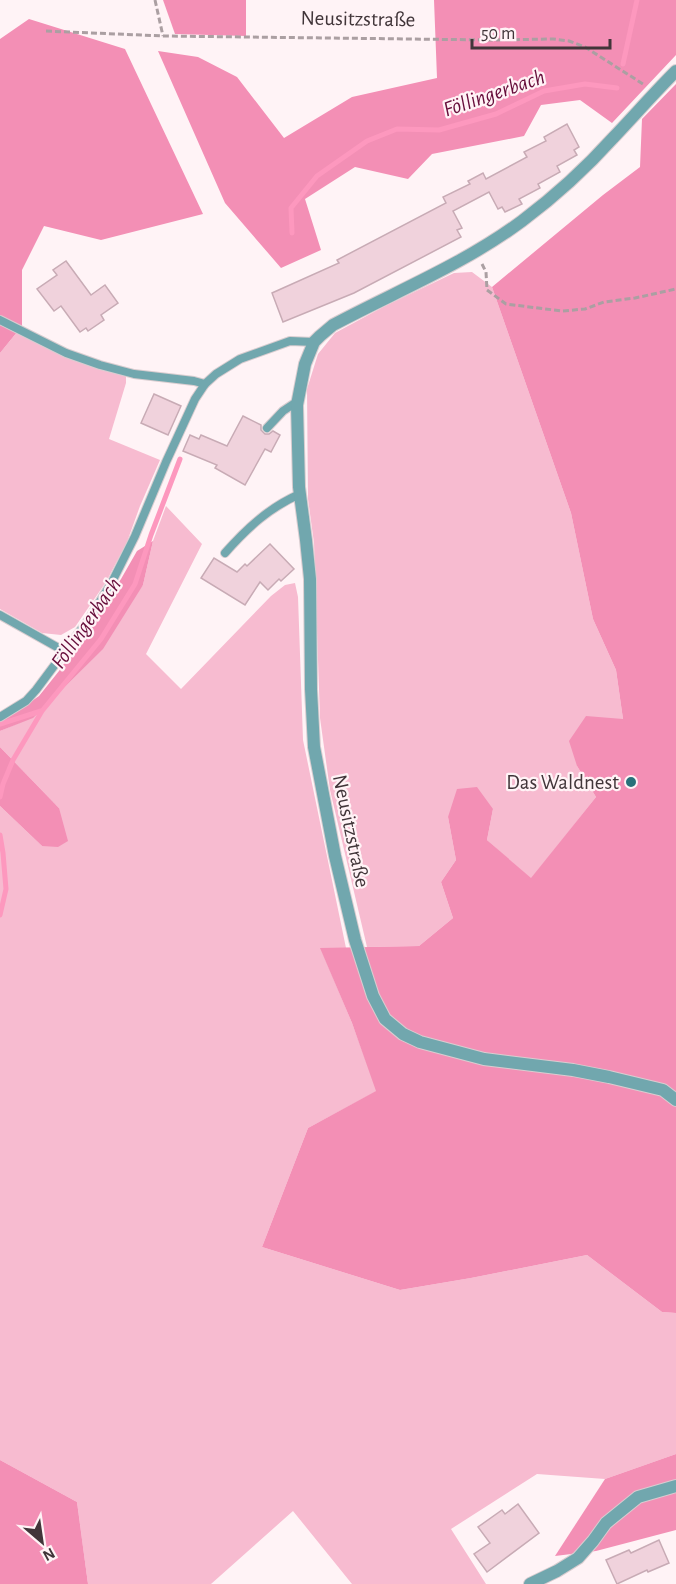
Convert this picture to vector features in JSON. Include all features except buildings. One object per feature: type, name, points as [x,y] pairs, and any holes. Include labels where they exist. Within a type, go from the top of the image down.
[{"type":"street","points":[[314,342],[333,325],[447,268],[504,234],[546,201],[612,140],[676,71]]},
{"type":"street","name":"Neusitzstraße","points":[[314,342],[305,364],[298,400],[300,494],[310,579],[314,747],[335,856],[355,940],[373,996],[385,1019],[403,1034],[420,1042],[484,1059],[609,1077],[663,1090],[676,1100]]},
{"type":"street","points":[[530,1584],[578,1558],[606,1523],[638,1497],[676,1486]]},
{"type":"lane","points":[[0,320],[66,353],[100,365],[134,374],[205,384]]},
{"type":"lane","points":[[0,717],[26,701],[36,690],[89,619],[112,582],[135,537],[195,399],[205,384],[240,359],[290,341],[314,342]]},
{"type":"lane","points":[[267,428],[283,411],[298,400]]},
{"type":"lane","points":[[225,553],[258,520],[276,506],[300,494]]},
{"type":"lane","points":[[0,615],[64,651]]},
{"type":"path","points":[[155,0],[164,36]]},
{"type":"path","name":"Neusitzstraße","points":[[46,31],[164,36],[553,39],[569,41],[585,47],[655,92]]},
{"type":"path","points":[[476,252],[486,272],[487,290],[506,304],[562,311],[585,309],[604,302],[676,289]]},
{"type":"shaded area","points":[[163,0],[246,0],[246,36],[175,34]]},
{"type":"shaded area","points":[[434,0],[676,0],[676,55],[612,123],[580,100],[541,105],[524,136],[432,154],[408,179],[355,167],[305,199],[321,250],[281,268],[225,203],[158,51],[198,57],[237,77],[284,138],[352,97],[437,78]]},
{"type":"shaded area","points":[[29,19],[125,49],[203,214],[101,240],[44,226],[22,270],[22,326],[0,353],[0,39]]},
{"type":"shaded area","points":[[676,84],[676,1313],[662,1312],[587,1255],[400,1290],[262,1247],[308,1128],[376,1091],[352,1023],[320,948],[419,946],[453,918],[441,882],[456,860],[448,817],[457,789],[477,787],[493,809],[487,840],[531,878],[596,797],[577,766],[569,741],[586,716],[623,719],[616,670],[593,619],[571,513],[492,287],[640,167],[642,119]]},
{"type":"shaded area","points":[[472,272],[492,287],[571,513],[593,619],[616,670],[623,719],[577,766],[596,797],[531,879],[487,840],[493,809],[448,817],[456,860],[441,882],[453,918],[419,946],[367,947],[330,790],[320,718],[314,543],[308,499],[307,389],[318,354],[335,333],[454,273]]},
{"type":"shaded area","points":[[18,331],[103,370],[126,376],[126,383],[109,439],[160,460],[127,542],[106,582],[75,627],[61,635],[42,633],[0,609],[0,353]]},
{"type":"shaded area","points":[[166,506],[202,544],[146,654],[181,689],[271,596],[285,585],[295,583],[298,597],[303,740],[346,948],[321,949],[377,1091],[308,1128],[262,1247],[400,1290],[587,1255],[662,1312],[676,1313],[676,1454],[605,1479],[537,1474],[451,1529],[486,1584],[352,1584],[293,1511],[211,1584],[88,1584],[77,1502],[0,1460],[0,806],[42,846],[59,808],[0,747],[0,731],[33,717],[143,585],[153,541]]},
{"type":"shaded area","points":[[153,541],[143,585],[103,649],[33,718],[0,731],[0,719],[19,710],[39,696],[59,671],[121,579],[137,551]]},
{"type":"shaded area","points":[[0,747],[59,808],[68,841],[58,847],[42,846],[0,806]]},
{"type":"shaded area","points":[[676,1454],[676,1530],[596,1551],[555,1556],[605,1479]]},
{"type":"shaded area","points":[[0,1460],[77,1502],[88,1584],[0,1584]]},
{"type":"waterway","name":"Föllingerbach","points":[[623,64],[637,0]]},
{"type":"waterway","name":"Föllingerbach","points":[[292,233],[291,208],[317,176],[367,141],[397,129],[439,130],[496,114],[544,91],[585,84],[617,88]]},
{"type":"waterway","name":"Föllingerbach","points":[[0,797],[13,760],[42,711],[101,639],[135,584],[180,459]]},
{"type":"waterway","points":[[0,724],[41,711]]},
{"type":"waterway","name":"Föllingerbach","points":[[0,835],[6,889],[0,915]]},
{"type":"place","name":"Das Waldnest","points":[[631,782]]}]
